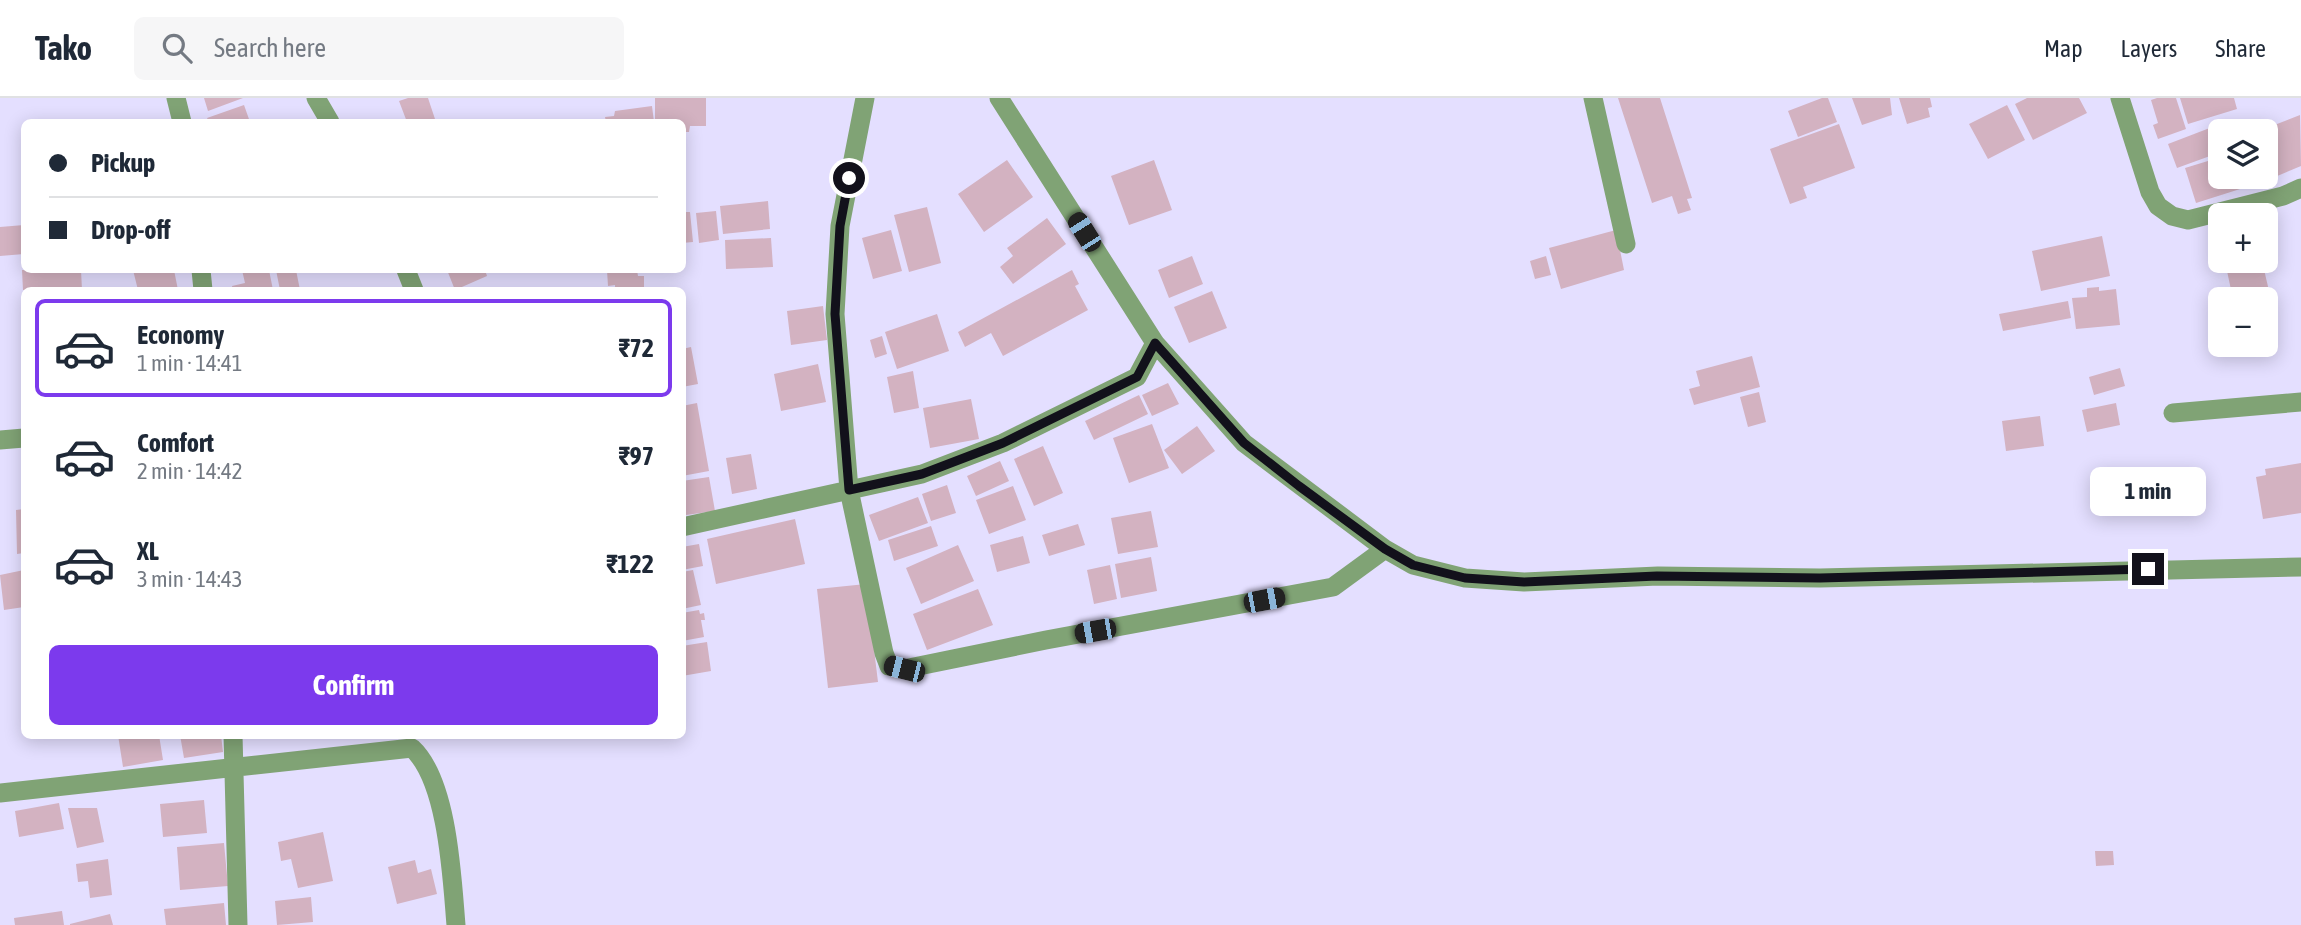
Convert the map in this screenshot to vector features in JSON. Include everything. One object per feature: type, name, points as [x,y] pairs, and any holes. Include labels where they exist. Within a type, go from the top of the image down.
[{"type":"street","points":[[176,98],[181,119]]},
{"type":"street","points":[[316,98],[328,119]]},
{"type":"street","points":[[865,98],[840,226],[835,314],[849,490],[889,666],[904,669],[1046,639],[1333,587],[1385,549]]},
{"type":"street","points":[[999,98],[1155,343],[1244,443],[1385,549],[1413,565],[1465,578],[1524,582],[1657,576],[1820,578],[2301,567]]},
{"type":"street","points":[[1593,98],[1626,244]]},
{"type":"street","points":[[2120,98],[2150,192],[2158,206],[2172,216],[2188,220],[2283,196],[2301,188]]},
{"type":"street","points":[[686,526],[922,474],[1003,443],[1137,377],[1155,343]]},
{"type":"street","points":[[2173,413],[2301,402]]},
{"type":"street","points":[[0,440],[21,438]]},
{"type":"street","points":[[233,739],[238,925]]},
{"type":"street","points":[[0,793],[412,748],[427,766],[436,794],[448,846],[456,925]]},
{"type":"building","points":[[204,98],[243,98],[208,111]]},
{"type":"building","points":[[428,98],[435,119],[406,119],[399,101]]},
{"type":"building","points":[[655,98],[706,98],[706,126],[690,126],[689,132],[686,132],[686,119],[655,119]]},
{"type":"building","points":[[1618,98],[1660,98],[1692,198],[1687,199],[1691,210],[1678,214],[1672,196],[1652,203]]},
{"type":"building","points":[[1828,98],[1837,122],[1798,137],[1788,111]]},
{"type":"building","points":[[1852,98],[1890,98],[1892,115],[1862,125]]},
{"type":"building","points":[[1899,98],[1930,98],[1930,117],[1907,124]]},
{"type":"building","points":[[2027,98],[2079,98],[2087,113],[2033,140],[2015,104]]},
{"type":"building","points":[[2176,98],[2186,129],[2158,139],[2153,125],[2158,123],[2151,100]]},
{"type":"building","points":[[2180,98],[2234,98],[2237,109],[2188,124]]},
{"type":"building","points":[[244,105],[249,119],[208,119]]},
{"type":"building","points":[[2007,105],[2025,140],[1988,159],[1969,124]]},
{"type":"building","points":[[652,106],[654,119],[605,119],[614,116],[615,111]]},
{"type":"building","points":[[2300,115],[2301,166],[2278,176],[2278,124]]},
{"type":"building","points":[[1839,124],[1855,168],[1803,187],[1807,198],[1790,204],[1770,149]]},
{"type":"building","points":[[2208,129],[2208,157],[2177,168],[2168,144]]},
{"type":"building","points":[[1007,160],[1033,197],[984,232],[958,194]]},
{"type":"building","points":[[1154,160],[1172,210],[1129,225],[1111,176]]},
{"type":"building","points":[[2208,161],[2208,189],[2240,189],[2196,203],[2185,168]]},
{"type":"building","points":[[768,201],[770,229],[723,234],[720,206]]},
{"type":"building","points":[[927,207],[941,263],[909,272],[894,215]]},
{"type":"building","points":[[716,211],[719,240],[699,243],[696,213]]},
{"type":"building","points":[[686,212],[690,212],[693,242],[686,243]]},
{"type":"building","points":[[1047,218],[1066,244],[1013,284],[1000,267],[1013,256],[1007,248]]},
{"type":"building","points":[[21,225],[21,254],[0,256],[0,227]]},
{"type":"building","points":[[891,230],[902,271],[873,279],[862,238]]},
{"type":"building","points":[[1616,230],[1624,270],[1561,289],[1549,248]]},
{"type":"building","points":[[2102,236],[2110,276],[2041,291],[2032,251]]},
{"type":"building","points":[[771,238],[773,267],[726,269],[725,240]]},
{"type":"building","points":[[1192,256],[1203,284],[1169,298],[1158,270]]},
{"type":"building","points":[[1546,256],[1551,275],[1535,279],[1530,261]]},
{"type":"building","points":[[1072,270],[1079,284],[1075,286],[1088,310],[1003,356],[991,333],[965,347],[958,332]]},
{"type":"building","points":[[22,273],[81,273],[82,287],[23,287]]},
{"type":"building","points":[[134,273],[175,273],[177,287],[137,287]]},
{"type":"building","points":[[243,273],[270,273],[272,287],[232,287],[245,283]]},
{"type":"building","points":[[277,273],[297,273],[299,287],[279,287]]},
{"type":"building","points":[[448,273],[486,273],[487,276],[462,287],[454,287]]},
{"type":"building","points":[[607,273],[638,273],[638,276],[644,276],[644,287],[608,286]]},
{"type":"building","points":[[2227,273],[2265,273],[2268,287],[2230,287]]},
{"type":"building","points":[[2099,287],[2099,291],[2116,289],[2120,325],[2076,329],[2072,298],[2087,297],[2087,288]]},
{"type":"building","points":[[1212,291],[1227,328],[1189,343],[1174,307]]},
{"type":"building","points":[[2068,301],[2071,318],[2003,331],[1999,314]]},
{"type":"building","points":[[823,306],[827,340],[791,345],[787,311]]},
{"type":"building","points":[[937,314],[949,351],[897,369],[885,332]]},
{"type":"building","points":[[882,336],[887,354],[875,358],[870,340]]},
{"type":"building","points":[[691,347],[698,384],[686,386],[686,348]]},
{"type":"building","points":[[1752,356],[1760,387],[1694,405],[1689,389],[1700,386],[1696,371]]},
{"type":"building","points":[[818,364],[826,402],[781,411],[774,374]]},
{"type":"building","points":[[2120,368],[2125,386],[2094,395],[2089,377]]},
{"type":"building","points":[[913,371],[919,408],[894,413],[887,377]]},
{"type":"building","points":[[1168,383],[1179,404],[1152,416],[1142,395]]},
{"type":"building","points":[[1759,392],[1766,422],[1748,427],[1740,397]]},
{"type":"building","points":[[1139,395],[1148,414],[1094,440],[1085,421]]},
{"type":"building","points":[[971,399],[979,439],[930,448],[923,408]]},
{"type":"building","points":[[697,403],[709,471],[686,475],[686,405]]},
{"type":"building","points":[[2116,403],[2120,425],[2087,432],[2082,410]]},
{"type":"building","points":[[2040,416],[2044,446],[2006,451],[2002,421]]},
{"type":"building","points":[[1152,424],[1169,468],[1129,483],[1113,438]]},
{"type":"building","points":[[1197,426],[1215,451],[1182,474],[1164,450]]},
{"type":"building","points":[[1043,446],[1063,493],[1034,506],[1014,459]]},
{"type":"building","points":[[751,454],[757,489],[732,494],[726,458]]},
{"type":"building","points":[[1000,461],[1009,481],[976,496],[967,476]]},
{"type":"building","points":[[2301,463],[2301,513],[2263,519],[2256,477],[2266,475],[2265,469]]},
{"type":"building","points":[[709,477],[715,511],[686,515],[686,480]]},
{"type":"building","points":[[947,485],[956,513],[931,521],[922,494]]},
{"type":"building","points":[[1013,486],[1026,520],[989,534],[976,500]]},
{"type":"building","points":[[918,497],[928,523],[879,541],[869,515]]},
{"type":"building","points":[[21,509],[21,553],[17,554],[16,510]]},
{"type":"building","points":[[1151,511],[1158,547],[1118,554],[1111,518]]},
{"type":"building","points":[[795,519],[805,564],[716,584],[707,539]]},
{"type":"building","points":[[1078,524],[1085,545],[1049,556],[1042,535]]},
{"type":"building","points":[[931,526],[938,546],[894,561],[888,540]]},
{"type":"building","points":[[1023,536],[1030,563],[997,572],[990,545]]},
{"type":"building","points":[[699,544],[703,566],[686,569],[686,546]]},
{"type":"building","points":[[958,545],[974,581],[921,604],[906,568]]},
{"type":"building","points":[[1151,557],[1157,591],[1121,598],[1115,564]]},
{"type":"building","points":[[1110,565],[1117,599],[1094,604],[1087,570]]},
{"type":"building","points":[[693,570],[701,605],[686,608],[686,571]]},
{"type":"building","points":[[21,571],[21,607],[4,610],[0,575]]},
{"type":"building","points":[[866,584],[878,682],[828,688],[817,589]]},
{"type":"building","points":[[978,589],[993,625],[927,650],[913,614]]},
{"type":"building","points":[[699,610],[700,614],[704,613],[705,620],[701,620],[704,637],[686,640],[686,612]]},
{"type":"building","points":[[707,642],[711,671],[686,675],[686,645]]},
{"type":"building","points":[[119,739],[160,739],[163,760],[123,767]]},
{"type":"building","points":[[181,739],[221,739],[223,752],[184,758]]},
{"type":"building","points":[[204,800],[207,833],[163,837],[160,804]]},
{"type":"building","points":[[59,803],[64,829],[19,837],[15,811]]},
{"type":"building","points":[[68,808],[97,808],[104,842],[77,848]]},
{"type":"building","points":[[323,832],[333,881],[298,888],[291,859],[281,861],[278,842]]},
{"type":"building","points":[[224,843],[228,886],[180,890],[177,847]]},
{"type":"building","points":[[2095,851],[2113,851],[2114,865],[2096,866]]},
{"type":"building","points":[[108,859],[112,895],[90,898],[88,881],[78,882],[76,864]]},
{"type":"building","points":[[415,860],[418,873],[431,869],[437,894],[397,904],[388,867]]},
{"type":"building","points":[[311,897],[313,922],[277,925],[275,901]]},
{"type":"building","points":[[224,903],[226,925],[166,925],[164,909]]},
{"type":"building","points":[[62,911],[64,925],[15,925],[14,918]]},
{"type":"building","points":[[110,914],[113,925],[70,925],[70,924]]},
{"type":"route","points":[[849,178],[840,226],[835,314],[849,490],[922,474],[1003,443],[1137,377],[1155,343],[1244,443],[1299,486],[1385,549],[1413,565],[1465,578],[1524,582],[1657,576],[1820,578],[2148,569]]}]
